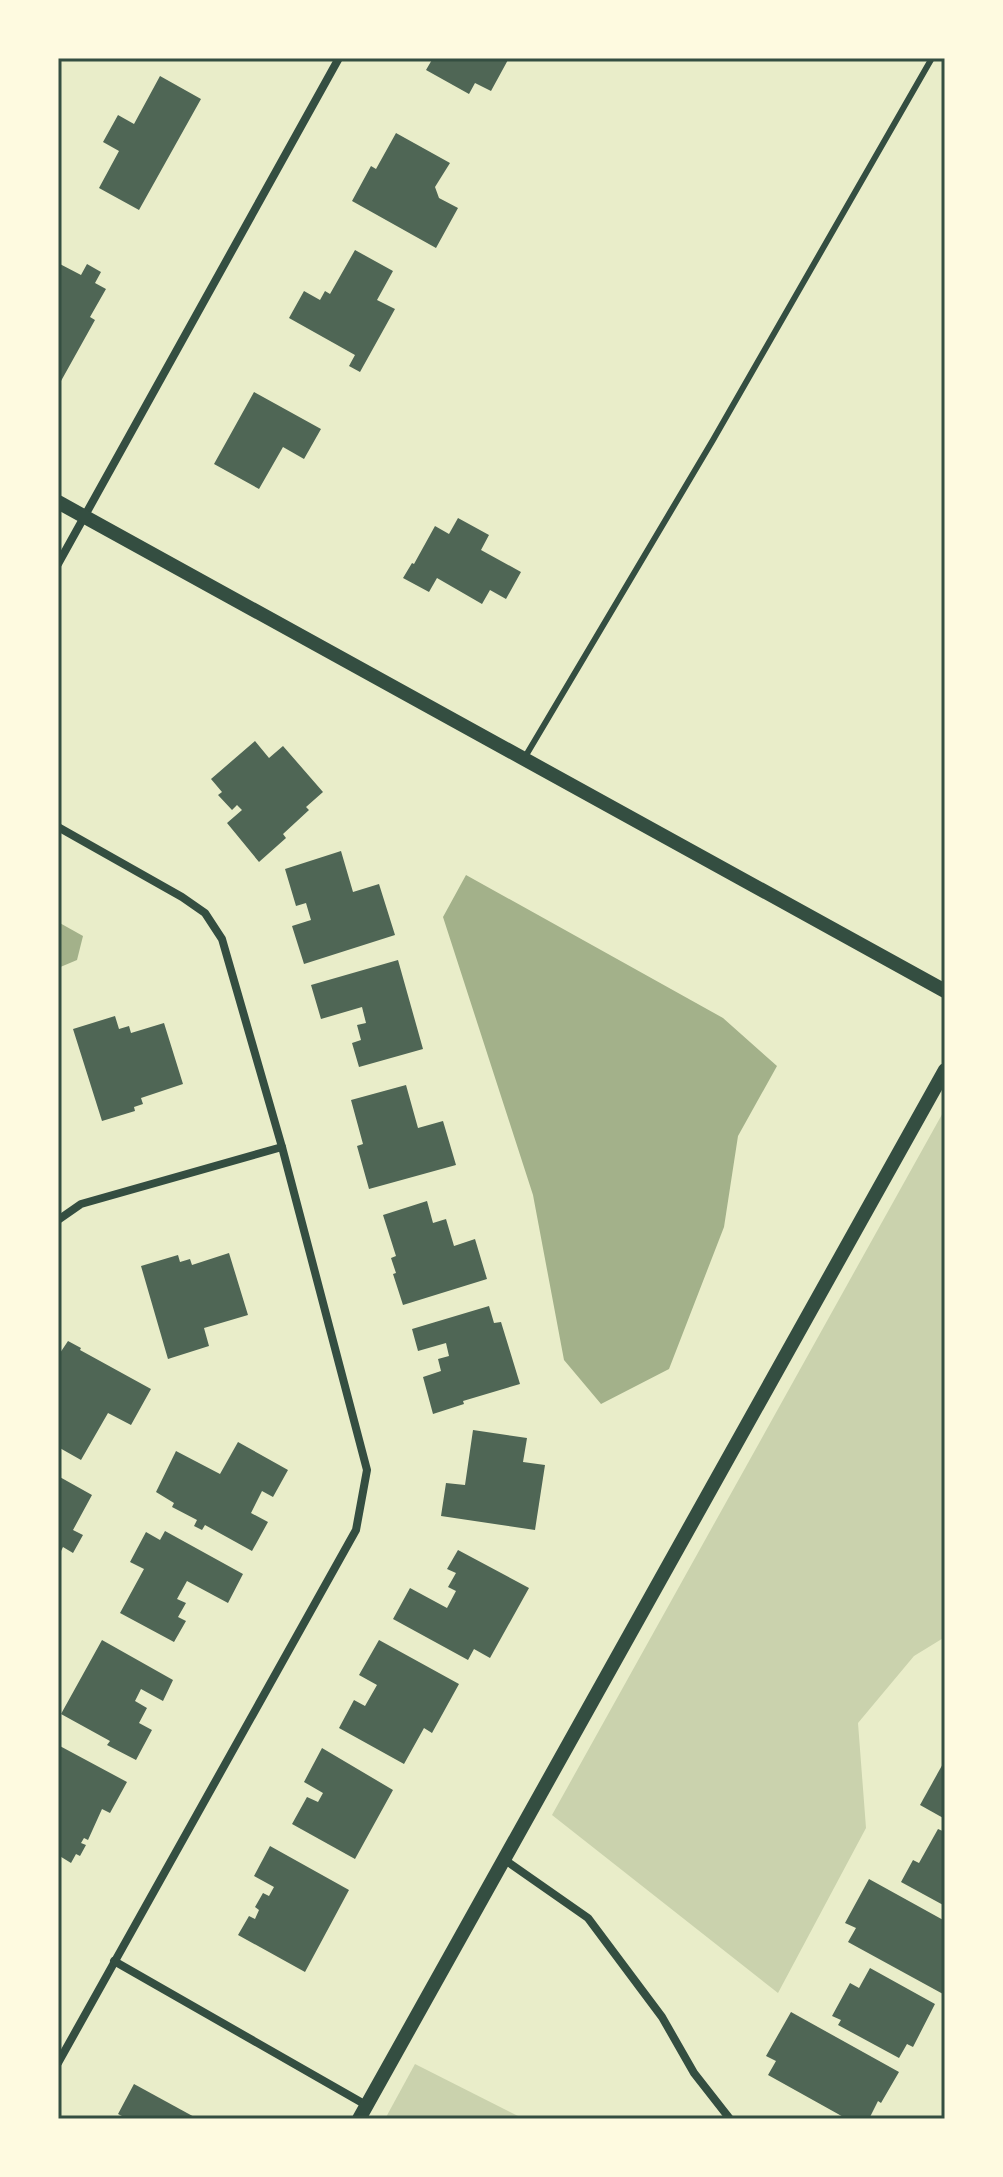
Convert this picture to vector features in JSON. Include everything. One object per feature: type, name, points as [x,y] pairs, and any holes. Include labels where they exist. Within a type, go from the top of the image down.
[{"type":"street","points":[[58,564],[339,58]]},
{"type":"street","points":[[58,502],[945,991]]},
{"type":"street","points":[[58,827],[182,897],[205,913],[222,939],[282,1147],[367,1470],[356,1530],[58,2063]]},
{"type":"street","points":[[359,2119],[945,1070]]},
{"type":"street","points":[[58,1220],[81,1204],[282,1147]]},
{"type":"street","points":[[505,1860],[588,1918],[662,2017],[694,2073],[730,2119]]},
{"type":"street","points":[[114,1961],[366,2105]]},
{"type":"lane","points":[[524,759],[713,440],[932,58]]},
{"type":"shaded area","points":[[466,875],[723,1018],[777,1066],[738,1136],[724,1227],[669,1369],[601,1404],[564,1360],[533,1195],[443,917]]},
{"type":"shaded area","points":[[58,922],[83,936],[77,960],[58,968]]},
{"type":"shaded area","points":[[945,1109],[945,1637],[914,1656],[858,1723],[866,1828],[778,1993],[552,1815]]},
{"type":"shaded area","points":[[415,2064],[524,2119],[385,2119]]},
{"type":"building","points":[[433,58],[509,58],[491,91],[475,83],[469,94],[426,70]]},
{"type":"building","points":[[160,76],[201,99],[139,210],[99,188],[119,151],[103,142],[118,115],[134,124]]},
{"type":"building","points":[[396,133],[450,163],[435,187],[439,198],[458,208],[436,248],[352,201],[371,166],[376,169]]},
{"type":"building","points":[[355,250],[393,271],[377,300],[395,309],[360,372],[349,366],[355,355],[289,318],[304,291],[320,300],[325,291],[330,294]]},
{"type":"building","points":[[58,263],[81,275],[87,264],[101,272],[95,283],[106,289],[90,317],[95,320],[61,381],[58,379]]},
{"type":"building","points":[[254,392],[321,429],[304,459],[283,447],[259,489],[214,464]]},
{"type":"building","points":[[458,518],[489,535],[481,550],[521,572],[506,599],[490,590],[482,604],[437,578],[429,592],[403,578],[435,526],[449,534]]},
{"type":"building","points":[[255,741],[269,758],[283,746],[323,792],[283,834],[286,838],[259,862],[227,823],[242,810],[237,805],[232,810],[218,795],[222,792],[211,779]]},
{"type":"building","points":[[341,851],[353,892],[379,884],[395,935],[304,964],[292,926],[311,920],[306,903],[296,906],[285,869]]},
{"type":"building","points":[[398,960],[423,1049],[359,1067],[352,1043],[361,1040],[357,1025],[366,1023],[362,1007],[321,1019],[311,985]]},
{"type":"building","points":[[115,1016],[119,1029],[129,1026],[131,1033],[164,1023],[183,1084],[141,1098],[143,1104],[134,1107],[135,1111],[102,1121],[73,1029]]},
{"type":"building","points":[[406,1085],[418,1128],[443,1121],[456,1165],[369,1189],[357,1146],[363,1144],[351,1100]]},
{"type":"building","points":[[427,1201],[433,1223],[446,1219],[454,1246],[475,1239],[487,1279],[403,1305],[393,1274],[396,1273],[391,1258],[396,1256],[383,1215]]},
{"type":"building","points":[[229,1253],[248,1315],[204,1328],[209,1346],[168,1359],[141,1266],[178,1255],[180,1262],[190,1259],[192,1265]]},
{"type":"building","points":[[489,1306],[494,1323],[501,1322],[520,1384],[463,1401],[464,1404],[433,1414],[423,1377],[441,1371],[438,1359],[449,1356],[446,1343],[418,1351],[412,1329]]},
{"type":"building","points":[[68,1341],[151,1389],[131,1425],[108,1413],[81,1460],[58,1447],[58,1356]]},
{"type":"building","points":[[473,1430],[527,1438],[523,1462],[545,1465],[535,1530],[441,1516],[446,1483],[465,1485]]},
{"type":"building","points":[[238,1442],[288,1470],[273,1497],[262,1491],[251,1513],[268,1522],[252,1551],[205,1525],[202,1530],[194,1526],[197,1520],[172,1507],[174,1503],[156,1492],[176,1451],[220,1474]]},
{"type":"building","points":[[58,1476],[92,1495],[73,1530],[83,1535],[73,1553],[63,1547],[58,1557]]},
{"type":"building","points":[[165,1531],[243,1574],[228,1603],[187,1581],[177,1599],[186,1603],[178,1617],[186,1621],[174,1642],[120,1613],[144,1569],[130,1562],[146,1532],[160,1540]]},
{"type":"building","points":[[458,1550],[529,1588],[490,1658],[474,1649],[468,1660],[393,1619],[410,1588],[447,1608],[456,1591],[448,1587],[456,1573],[447,1569]]},
{"type":"building","points":[[102,1640],[173,1680],[163,1701],[141,1689],[135,1701],[147,1708],[139,1723],[152,1730],[136,1760],[107,1745],[110,1741],[61,1714]]},
{"type":"building","points":[[379,1640],[459,1684],[432,1733],[424,1728],[404,1764],[339,1728],[354,1700],[365,1706],[377,1685],[359,1675]]},
{"type":"building","points":[[58,1745],[127,1782],[110,1813],[102,1809],[88,1840],[84,1838],[81,1843],[86,1845],[80,1856],[76,1854],[71,1863],[58,1855]]},
{"type":"building","points":[[322,1748],[393,1790],[355,1859],[292,1824],[307,1797],[318,1802],[323,1793],[304,1782]]},
{"type":"building","points":[[945,1760],[945,1819],[920,1805]]},
{"type":"building","points":[[938,1829],[945,1832],[945,1906],[901,1882],[913,1860],[919,1863]]},
{"type":"building","points":[[270,1846],[349,1890],[305,1972],[238,1935],[249,1916],[255,1919],[259,1910],[255,1907],[263,1893],[269,1896],[274,1887],[254,1876]]},
{"type":"building","points":[[869,1879],[945,1921],[943,1994],[848,1942],[856,1928],[845,1923]]},
{"type":"building","points":[[870,1968],[935,2004],[913,2047],[907,2044],[899,2058],[838,2025],[841,2020],[832,2016],[850,1983],[859,1988]]},
{"type":"building","points":[[791,2012],[899,2072],[869,2119],[847,2119],[768,2075],[776,2061],[766,2056]]},
{"type":"building","points":[[134,2084],[198,2119],[128,2119],[118,2114]]}]
